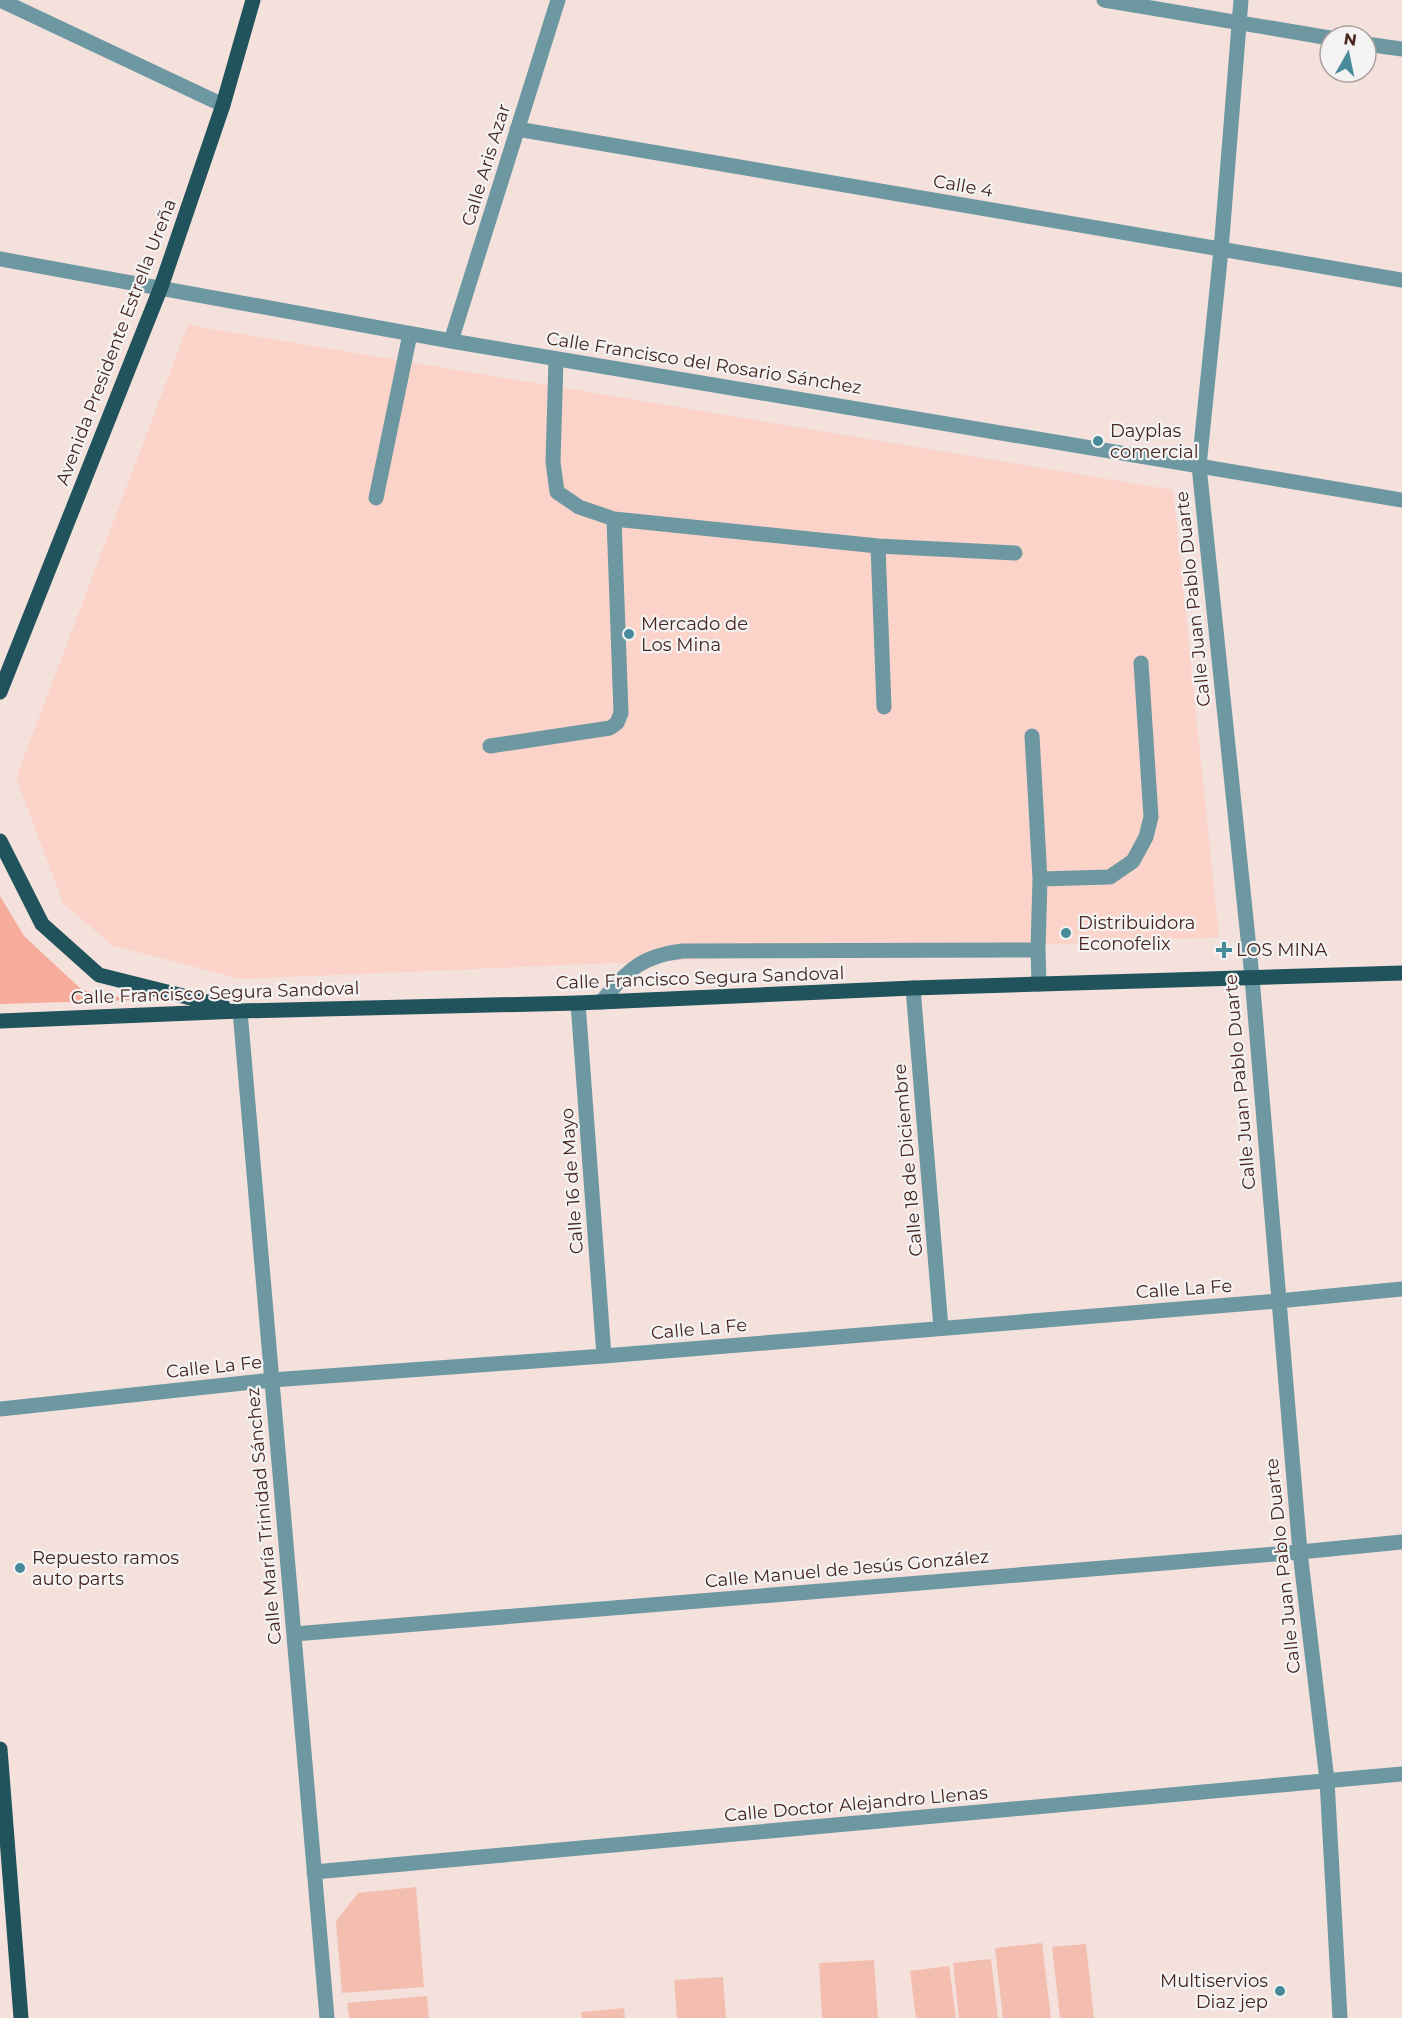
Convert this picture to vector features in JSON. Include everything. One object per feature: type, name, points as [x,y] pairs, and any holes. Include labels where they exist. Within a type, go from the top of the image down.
[{"type":"main road","name":"Avenida Presidente Estrella Ureña","points":[[0,692],[161,288],[223,105],[254,0]]},
{"type":"main road","points":[[0,841],[42,924],[99,975],[240,1011]]},
{"type":"main road","name":"Calle Francisco Segura Sandoval","points":[[0,1021],[240,1011],[578,1003],[1251,976],[1402,973]]},
{"type":"main road","points":[[0,1749],[21,2018]]},
{"type":"street","points":[[0,0],[223,105]]},
{"type":"street","name":"Calle Aris Azar","points":[[451,341],[558,0]]},
{"type":"street","points":[[1104,0],[1318,36]]},
{"type":"street","name":"Calle Juan Pablo Duarte","points":[[1241,0],[1221,250],[1199,466],[1251,976],[1300,1552],[1327,1780],[1340,2018]]},
{"type":"street","points":[[1378,46],[1402,49]]},
{"type":"street","name":"Calle 4","points":[[517,129],[1402,280]]},
{"type":"street","name":"Calle Francisco del Rosario Sánchez","points":[[0,259],[410,334],[1402,500]]},
{"type":"street","points":[[376,498],[410,334]]},
{"type":"street","points":[[556,359],[553,462],[557,492],[579,507],[614,519],[878,546],[1015,553]]},
{"type":"street","points":[[490,746],[610,728],[617,723],[621,713],[614,519]]},
{"type":"street","points":[[878,546],[884,707]]},
{"type":"street","points":[[1040,879],[1110,877],[1132,861],[1146,837],[1151,817],[1141,663]]},
{"type":"street","points":[[1032,736],[1040,879],[1039,984]]},
{"type":"street","points":[[601,1002],[636,966],[648,958],[683,951],[1038,950]]},
{"type":"street","name":"Calle 18 de Diciembre","points":[[913,988],[941,1328]]},
{"type":"street","name":"Calle 16 de Mayo","points":[[578,1003],[604,1356]]},
{"type":"street","name":"Calle María Trinidad Sánchez","points":[[240,1011],[327,2018]]},
{"type":"street","name":"Calle La Fe","points":[[0,1409],[272,1380],[604,1356],[1278,1301],[1402,1288]]},
{"type":"street","name":"Calle Manuel de Jesús González","points":[[294,1634],[1402,1542]]},
{"type":"street","name":"Calle Doctor Alejandro Llenas","points":[[314,1872],[1402,1774]]},
{"type":"shaded area","name":"Mercado de Los Mina","points":[[188,325],[1173,490],[1219,937],[242,979],[113,946],[63,903],[16,778]]},
{"type":"shaded area","points":[[0,896],[24,936],[82,990],[134,1000],[0,1004]]},
{"type":"building","points":[[416,1887],[424,1987],[342,1993],[336,1921],[358,1893]]},
{"type":"building","points":[[1042,1943],[1051,2018],[1003,2018],[995,1948]]},
{"type":"building","points":[[1086,1944],[1094,2018],[1060,2018],[1052,1947]]},
{"type":"building","points":[[991,1959],[998,2018],[959,2018],[953,1963]]},
{"type":"building","points":[[874,1960],[878,2018],[822,2018],[819,1963]]},
{"type":"building","points":[[949,1966],[956,2018],[916,2018],[910,1971]]},
{"type":"building","points":[[723,1977],[726,2018],[677,2018],[674,1980]]},
{"type":"building","points":[[427,1996],[429,2018],[349,2018],[347,2003]]},
{"type":"building","points":[[624,2008],[625,2018],[582,2018],[581,2012]]},
{"type":"place","name":"Dayplas comercial","points":[[1098,441]]},
{"type":"place","name":"Mercado de Los Mina","points":[[629,634]]},
{"type":"place","name":"Distribuidora Econofelix","points":[[1066,933]]},
{"type":"place","name":"LOS MINA","points":[[1224,950]]},
{"type":"place","name":"Repuesto ramos auto parts","points":[[20,1568]]},
{"type":"place","name":"Multiservios Diaz jep","points":[[1280,1991]]}]
